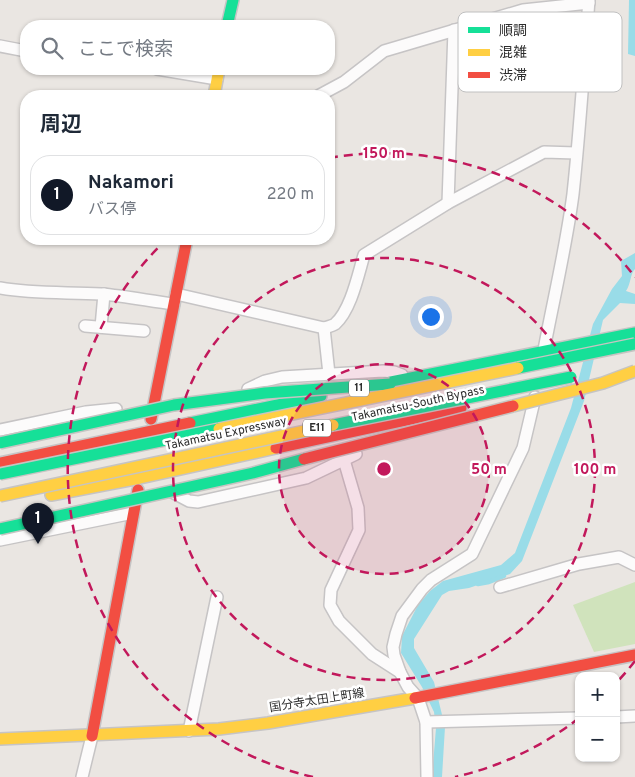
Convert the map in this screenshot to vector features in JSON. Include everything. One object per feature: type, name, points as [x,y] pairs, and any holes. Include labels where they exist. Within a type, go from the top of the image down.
[{"type":"main road","points":[[229,20],[232,0]]},
{"type":"main road","points":[[215,90],[218,75]]},
{"type":"main road","points":[[92,736],[133,513],[186,245]]},
{"type":"main road","name":"11","points":[[0,463],[406,378],[635,333]]},
{"type":"main road","name":"Takamatsu Expressway","points":[[0,474],[635,344]]},
{"type":"main road","points":[[606,370],[635,365]]},
{"type":"main road","points":[[0,529],[253,474],[410,431],[604,382],[635,371]]},
{"type":"main road","name":"Takamatsu-South Bypass","points":[[0,505],[140,478],[635,371]]},
{"type":"main road","name":"Takamatsu Expressway","points":[[0,496],[405,409],[578,376]]},
{"type":"main road","points":[[0,443],[174,405],[265,393],[470,379]]},
{"type":"main road","name":"国分寺太田上町線","points":[[0,739],[189,731],[268,723],[420,698],[635,655]]},
{"type":"street","points":[[503,12],[522,5],[589,1]]},
{"type":"street","points":[[329,90],[344,82],[384,51],[458,29]]},
{"type":"street","points":[[448,203],[454,30]]},
{"type":"street","points":[[0,46],[20,50]]},
{"type":"street","points":[[427,777],[428,722],[420,698],[408,687],[400,672],[393,647],[402,616],[422,589],[431,580],[472,554],[523,448],[533,409],[561,268],[573,194],[581,92]]},
{"type":"street","points":[[0,288],[20,292],[49,291],[175,299],[324,328],[334,325],[346,309],[353,294],[364,255],[448,203],[544,152],[576,152]]},
{"type":"street","points":[[101,327],[104,294]]},
{"type":"street","points":[[85,326],[144,331]]},
{"type":"street","points":[[324,328],[329,374]]},
{"type":"street","points":[[219,417],[224,408],[246,390],[265,381],[282,377],[383,371],[394,372],[406,378]]},
{"type":"street","points":[[0,430],[86,412],[119,408],[125,410],[149,432]]},
{"type":"street","points":[[140,478],[182,496],[189,501],[198,502],[306,478],[451,411]]},
{"type":"street","points":[[344,460],[358,508],[359,530],[331,590],[330,605],[338,621],[372,654],[400,672]]},
{"type":"street","points":[[0,540],[133,513]]},
{"type":"street","points":[[500,587],[579,564],[619,557],[635,565]]},
{"type":"street","points":[[189,731],[217,597]]},
{"type":"street","points":[[620,717],[635,716]]},
{"type":"street","points":[[428,722],[575,718]]},
{"type":"street","points":[[82,777],[92,736]]},
{"type":"green space","points":[[635,582],[635,644],[594,652],[573,605]]},
{"type":"water","points":[[629,0],[635,0],[635,56],[628,54]]},
{"type":"water","points":[[635,253],[635,269],[626,291],[635,294],[635,304],[620,303],[603,320],[584,401],[522,561],[510,574],[469,588],[449,591],[442,595],[414,639],[414,648],[434,682],[445,727],[442,777],[432,777],[436,728],[434,712],[422,687],[401,653],[402,636],[418,605],[430,591],[443,581],[501,565],[515,553],[571,408],[593,324],[612,289],[622,276],[621,261]]},
{"type":"waterway","points":[[478,584],[504,576]]},
{"type":"traffic: fast","points":[[228,20],[233,0]]},
{"type":"traffic: fast","points":[[371,386],[635,333]]},
{"type":"traffic: fast","points":[[518,368],[635,344]]},
{"type":"traffic: fast","points":[[333,425],[571,377]]},
{"type":"traffic: fast","points":[[0,443],[174,405],[265,393],[390,384]]},
{"type":"traffic: fast","points":[[190,423],[321,396]]},
{"type":"traffic: fast","points":[[0,474],[219,429]]},
{"type":"traffic: fast","points":[[0,529],[253,473],[304,459]]},
{"type":"traffic: slow","points":[[215,90],[218,75]]},
{"type":"traffic: slow","points":[[219,429],[518,368]]},
{"type":"traffic: slow","points":[[513,406],[603,383],[635,371]]},
{"type":"traffic: slow","points":[[0,496],[333,425]]},
{"type":"traffic: slow","points":[[51,495],[140,478],[276,448]]},
{"type":"traffic: slow","points":[[0,739],[219,729],[268,723],[415,698]]},
{"type":"traffic: jam","points":[[151,419],[186,245]]},
{"type":"traffic: jam","points":[[304,459],[513,406]]},
{"type":"traffic: jam","points":[[276,448],[461,408]]},
{"type":"traffic: jam","points":[[0,463],[190,423]]},
{"type":"traffic: jam","points":[[92,736],[138,490]]},
{"type":"traffic: jam","points":[[415,698],[635,655]]},
{"type":"place","name":"Nakamori","points":[[38,544]]}]
